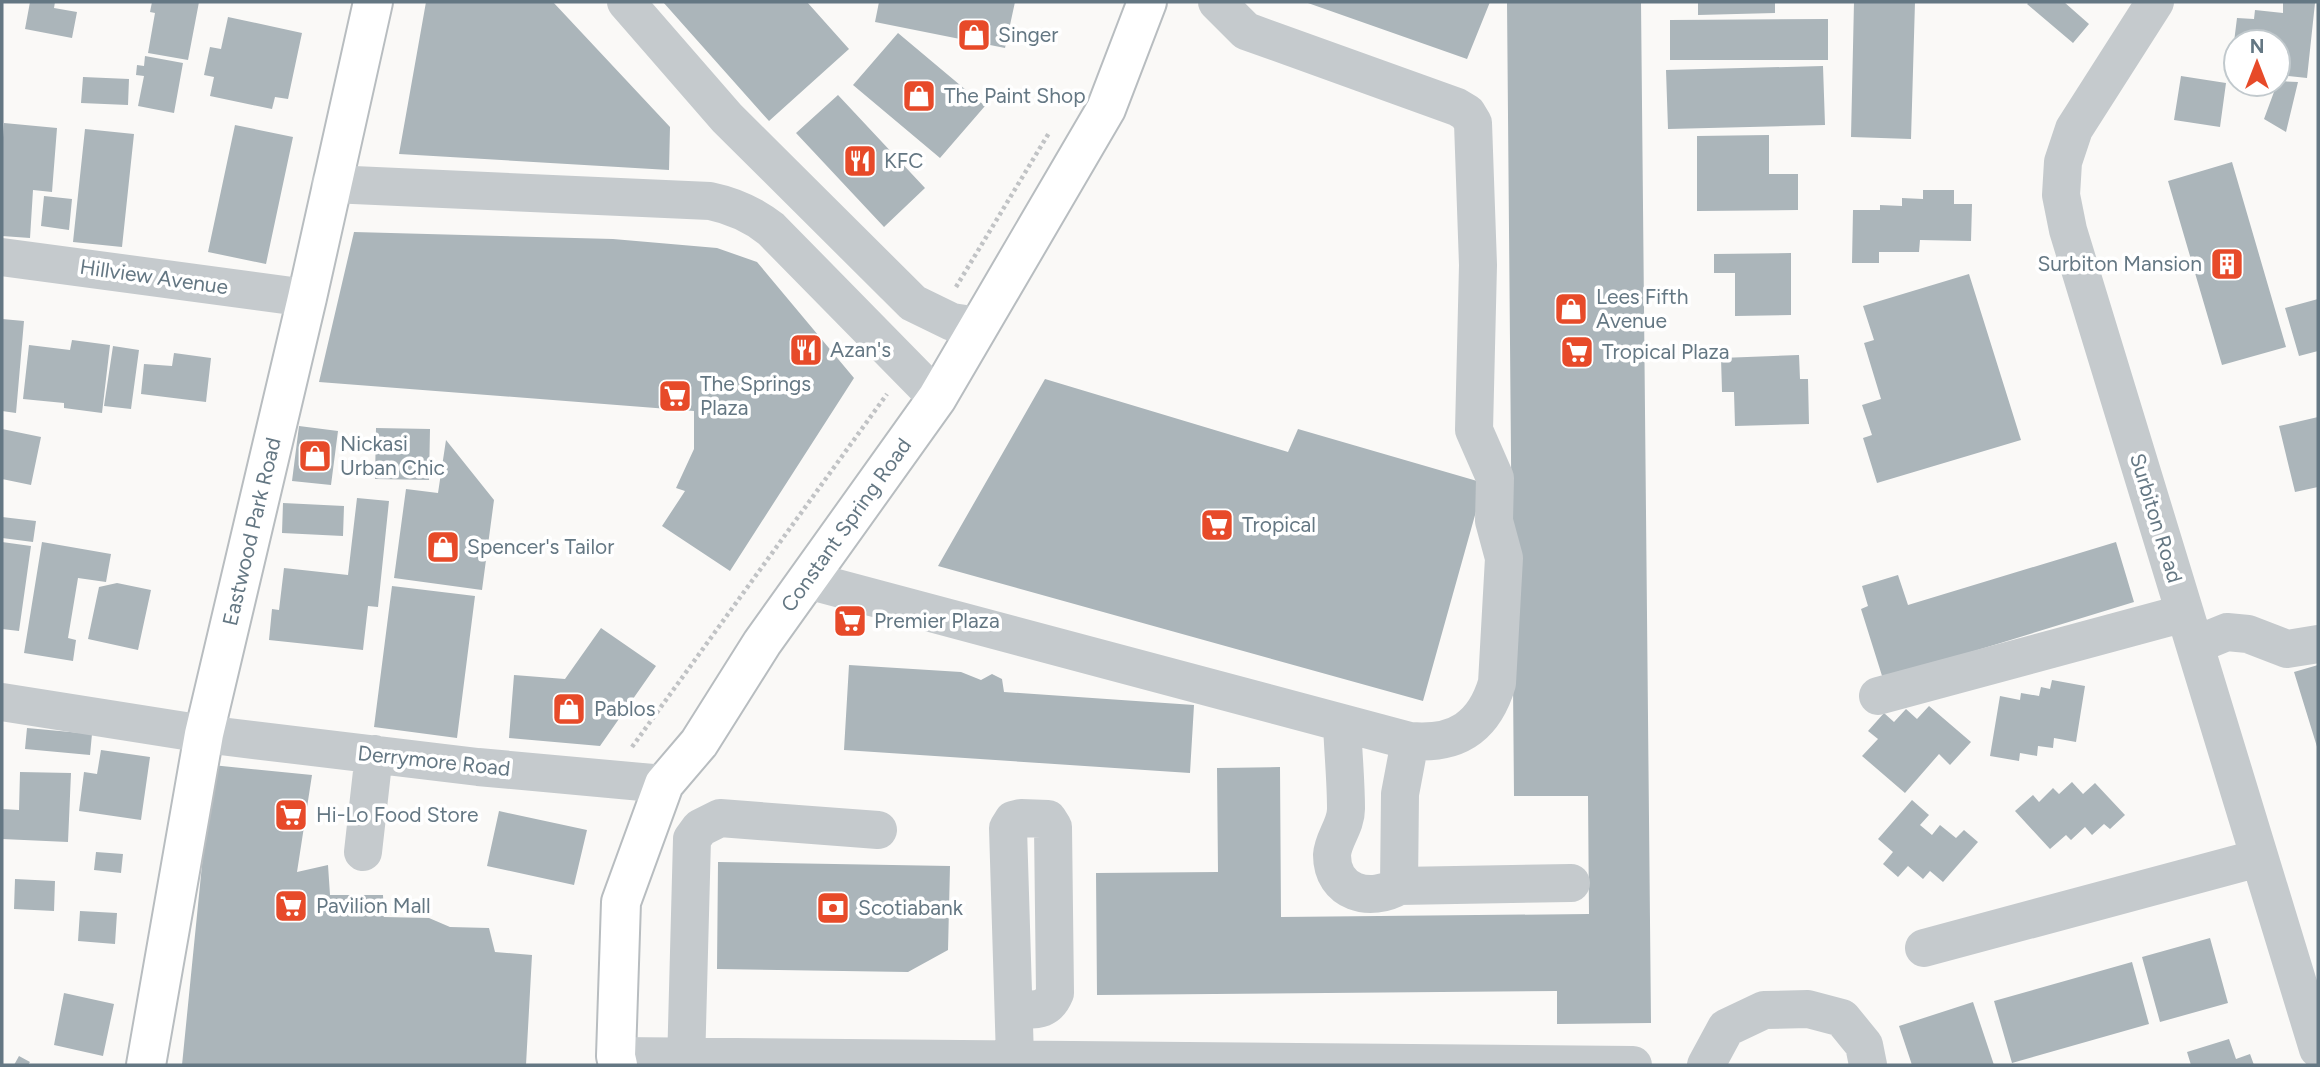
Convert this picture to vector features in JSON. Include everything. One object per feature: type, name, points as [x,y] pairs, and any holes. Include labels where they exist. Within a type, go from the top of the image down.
[{"type":"main road","name":"Eastwood Park Road","points":[[146,1065],[204,734],[307,298],[373,2]]},
{"type":"main road","name":"Constant Spring Road","points":[[617,1060],[621,902],[664,784],[699,743],[762,643],[937,398],[1106,109],[1147,2]]},
{"type":"street","points":[[626,2],[727,118],[913,303],[952,322],[978,326]]},
{"type":"street","points":[[807,580],[1410,741],[1444,741],[1474,725],[1485,713],[1493,699],[1497,683],[1504,558],[1494,521],[1494,478],[1474,430],[1478,265],[1475,128],[1471,117],[1457,107],[1246,31],[1217,2]]},
{"type":"street","name":"Surbiton Road","points":[[2155,2],[2074,128],[2063,162],[2062,195],[2068,230],[2317,1040]]},
{"type":"street","points":[[331,184],[710,201],[733,206],[754,216],[771,229],[937,398]]},
{"type":"street","name":"Hillview Avenue","points":[[2,257],[307,298]]},
{"type":"street","points":[[1878,696],[2190,629],[2248,634],[2287,649],[2318,644]]},
{"type":"street","name":"Derrymore Road","points":[[2,702],[204,734],[478,767],[664,784]]},
{"type":"street","points":[[1342,723],[1346,813],[1332,852],[1336,872],[1350,888],[1369,895],[1380,895],[1399,886],[1571,883]]},
{"type":"street","points":[[1399,886],[1399,794],[1410,741]]},
{"type":"street","points":[[363,852],[374,754]]},
{"type":"street","points":[[686,1061],[692,839],[700,828],[720,818],[878,830]]},
{"type":"street","points":[[1924,948],[2259,858]]},
{"type":"street","points":[[1706,1065],[1726,1028],[1764,1010],[1808,1009],[1842,1018],[1864,1045],[1868,1065]]},
{"type":"street","points":[[1015,1010],[1015,1058]]},
{"type":"street","points":[[617,1060],[1015,1058],[1633,1065]]},
{"type":"path","points":[[938,315],[1053,126]]},
{"type":"path","points":[[608,779],[906,367]]},
{"type":"building","points":[[30,2],[55,2],[54,8],[77,12],[72,38],[25,29]]},
{"type":"building","points":[[152,2],[199,2],[188,60],[148,53],[155,13],[150,12]]},
{"type":"building","points":[[426,2],[553,2],[670,127],[669,170],[399,154]]},
{"type":"building","points":[[663,2],[807,2],[849,49],[769,121]]},
{"type":"building","name":"Singer","points":[[879,2],[1015,2],[1005,48],[875,22]]},
{"type":"building","points":[[1305,2],[1490,2],[1467,59]]},
{"type":"building","name":"Tropical Plaza","points":[[1507,2],[1641,2],[1651,1023],[1557,1024],[1557,991],[1097,995],[1096,873],[1218,872],[1217,768],[1280,767],[1281,917],[1589,914],[1588,796],[1514,796]]},
{"type":"building","points":[[1698,2],[1775,2],[1775,13],[1698,15]]},
{"type":"building","points":[[1854,2],[1915,2],[1911,139],[1851,137]]},
{"type":"building","points":[[2064,2],[2089,24],[2073,43],[2027,4]]},
{"type":"building","points":[[2283,2],[2315,3],[2307,78],[2292,76],[2292,28],[2236,28],[2237,18],[2254,19],[2255,10],[2283,13]]},
{"type":"building","points":[[228,17],[302,33],[288,99],[275,97],[272,109],[210,96],[214,77],[204,75],[210,47],[221,49]]},
{"type":"building","points":[[1828,19],[1828,60],[1670,60],[1670,20]]},
{"type":"building","name":"The Paint Shop","points":[[898,33],[985,106],[940,158],[853,85]]},
{"type":"building","points":[[145,56],[183,63],[174,113],[138,106],[144,76],[136,75],[137,65],[144,66]]},
{"type":"building","points":[[1823,66],[1825,125],[1668,129],[1666,70]]},
{"type":"building","points":[[2181,76],[2222,82],[2224,98],[2220,127],[2174,120]]},
{"type":"building","points":[[83,77],[129,79],[128,105],[81,103]]},
{"type":"building","points":[[2292,82],[2298,82],[2286,132],[2264,119],[2272,98],[2292,98]]},
{"type":"building","name":"KFC","points":[[838,95],[925,188],[884,227],[796,133]]},
{"type":"building","points":[[4,123],[57,128],[52,192],[33,190],[30,238],[2,236]]},
{"type":"building","points":[[235,125],[293,137],[266,264],[208,252]]},
{"type":"building","points":[[85,129],[134,134],[122,247],[73,242]]},
{"type":"building","points":[[1769,135],[1769,174],[1798,174],[1798,210],[1697,211],[1697,136]]},
{"type":"building","name":"Surbiton Mansion","points":[[2232,162],[2286,347],[2222,365],[2168,181]]},
{"type":"building","points":[[1923,190],[1954,190],[1954,204],[1972,204],[1971,241],[1920,240],[1919,252],[1879,252],[1879,263],[1852,263],[1853,210],[1880,210],[1880,205],[1902,206],[1902,198],[1923,199]]},
{"type":"building","points":[[44,196],[72,199],[69,230],[41,226]]},
{"type":"building","name":"The Springs Plaza","points":[[354,232],[613,239],[717,248],[757,262],[854,378],[730,571],[662,526],[685,491],[676,488],[694,449],[694,411],[319,382]]},
{"type":"building","points":[[1791,253],[1791,315],[1735,316],[1735,273],[1714,273],[1714,254]]},
{"type":"building","points":[[1969,274],[2021,440],[1877,483],[1863,438],[1872,435],[1862,405],[1881,399],[1864,343],[1874,340],[1863,306]]},
{"type":"building","points":[[2318,299],[2318,351],[2299,356],[2285,308]]},
{"type":"building","points":[[2,319],[24,321],[16,413],[2,411]]},
{"type":"building","points":[[72,340],[110,345],[102,413],[64,408],[64,403],[23,399],[29,345],[70,350]]},
{"type":"building","points":[[113,346],[139,350],[131,409],[104,406]]},
{"type":"building","points":[[174,353],[211,358],[206,402],[141,394],[144,364],[172,366]]},
{"type":"building","points":[[1799,355],[1800,379],[1808,379],[1809,424],[1735,426],[1734,392],[1722,392],[1721,358]]},
{"type":"building","name":"Tropical","points":[[1045,379],[1288,452],[1298,429],[1484,483],[1423,701],[938,566]]},
{"type":"building","points":[[2318,417],[2318,487],[2295,492],[2279,426]]},
{"type":"building","name":"Nickasi Urban Chic","points":[[299,426],[338,431],[331,485],[292,481]]},
{"type":"building","points":[[376,428],[430,429],[429,480],[375,479]]},
{"type":"building","points":[[2,429],[41,437],[31,485],[2,479]]},
{"type":"building","name":"Spencer's Tailor","points":[[446,440],[494,500],[482,590],[394,578],[406,489],[438,493]]},
{"type":"building","points":[[357,498],[389,501],[378,607],[368,606],[363,650],[269,640],[272,609],[279,610],[284,568],[348,575]]},
{"type":"building","points":[[283,503],[344,506],[343,536],[282,533]]},
{"type":"building","points":[[2,517],[36,521],[33,542],[2,538]]},
{"type":"building","points":[[2,542],[31,546],[19,631],[2,629]]},
{"type":"building","points":[[42,542],[111,554],[106,582],[78,578],[68,638],[76,640],[73,661],[24,653]]},
{"type":"building","points":[[2116,542],[2134,602],[1883,679],[1861,609],[1868,606],[1862,586],[1898,575],[1908,605]]},
{"type":"building","points":[[117,583],[151,590],[138,650],[88,639],[99,587]]},
{"type":"building","points":[[392,586],[475,596],[457,738],[374,727]]},
{"type":"building","name":"Pablos","points":[[601,628],[656,666],[600,746],[509,738],[514,675],[565,679]]},
{"type":"building","points":[[849,665],[961,672],[981,680],[992,674],[1002,679],[1004,692],[1194,705],[1190,773],[844,750]]},
{"type":"building","points":[[2318,665],[2318,750],[2294,672]]},
{"type":"building","points":[[2052,680],[2085,686],[2076,742],[2054,738],[2053,748],[2038,746],[2037,756],[2020,753],[2019,761],[1990,756],[2000,696],[2020,700],[2021,693],[2039,696],[2041,687],[2050,689]]},
{"type":"building","points":[[1929,706],[1971,742],[1950,765],[1939,754],[1905,793],[1862,756],[1878,739],[1868,731],[1884,713],[1894,722],[1906,709],[1917,719]]},
{"type":"building","points":[[27,728],[92,734],[90,755],[25,749]]},
{"type":"building","points":[[101,750],[150,757],[141,820],[79,811],[84,772],[97,774]]},
{"type":"building","name":"Pavilion Mall","points":[[212,765],[312,775],[297,872],[328,865],[330,895],[383,895],[384,917],[429,918],[450,927],[489,928],[495,952],[532,955],[526,1065],[182,1065]]},
{"type":"building","points":[[20,772],[71,773],[68,842],[2,839],[2,809],[19,810]]},
{"type":"building","points":[[2072,782],[2083,794],[2095,783],[2125,815],[2110,829],[2104,824],[2092,835],[2085,827],[2071,840],[2066,835],[2050,849],[2015,811],[2033,795],[2039,802],[2053,788],[2059,794]]},
{"type":"building","points":[[1912,800],[1929,815],[1920,825],[1932,835],[1940,825],[1956,838],[1964,830],[1978,842],[1943,882],[1930,871],[1923,879],[1908,866],[1898,877],[1883,864],[1893,852],[1878,839]]},
{"type":"building","points":[[499,811],[587,830],[574,885],[487,866]]},
{"type":"building","points":[[96,852],[123,854],[121,873],[94,870]]},
{"type":"building","name":"Scotiabank","points":[[718,862],[950,866],[948,950],[908,972],[717,969]]},
{"type":"building","points":[[15,879],[55,881],[54,911],[14,909]]},
{"type":"building","points":[[80,911],[117,913],[115,944],[78,941]]},
{"type":"building","points":[[2210,938],[2228,1003],[2160,1022],[2142,957]]},
{"type":"building","points":[[2132,962],[2149,1024],[2012,1063],[1994,1001]]},
{"type":"building","points":[[64,993],[114,1004],[103,1056],[54,1045]]},
{"type":"building","points":[[1973,1002],[1994,1065],[1912,1065],[1899,1026]]},
{"type":"building","points":[[2229,1039],[2236,1059],[2250,1054],[2254,1065],[2191,1065],[2187,1052]]},
{"type":"building","points":[[19,1056],[30,1062],[28,1065],[14,1065]]},
{"type":"place","name":"Singer","points":[[974,35]]},
{"type":"place","name":"The Paint Shop","points":[[919,96]]},
{"type":"place","name":"KFC","points":[[860,161]]},
{"type":"place","name":"Surbiton Mansion","points":[[2227,264]]},
{"type":"place","name":"Lees Fifth Avenue","points":[[1571,309]]},
{"type":"place","name":"Azan's","points":[[806,350]]},
{"type":"place","name":"Tropical Plaza","points":[[1577,352]]},
{"type":"place","name":"The Springs Plaza","points":[[675,396]]},
{"type":"place","name":"Nickasi Urban Chic","points":[[315,456]]},
{"type":"place","name":"Tropical","points":[[1217,525]]},
{"type":"place","name":"Spencer's Tailor","points":[[443,547]]},
{"type":"place","name":"Premier Plaza","points":[[850,621]]},
{"type":"place","name":"Pablos","points":[[569,709]]},
{"type":"place","name":"Hi-Lo Food Store","points":[[291,815]]},
{"type":"place","name":"Pavilion Mall","points":[[291,906]]},
{"type":"place","name":"Scotiabank","points":[[833,908]]}]
